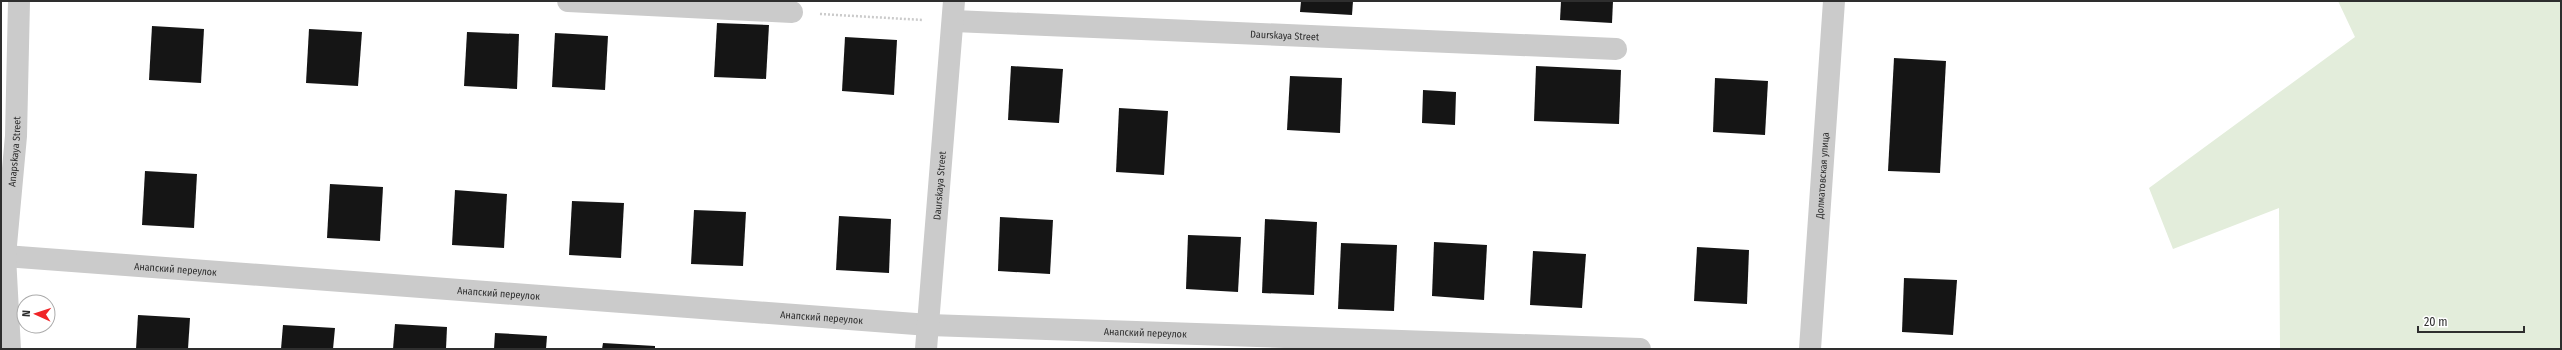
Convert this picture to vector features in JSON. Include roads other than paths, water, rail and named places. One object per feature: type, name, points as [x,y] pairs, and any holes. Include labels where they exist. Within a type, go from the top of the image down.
[{"type":"street","name":"Anapskaya Street","points":[[10,349],[5,256],[16,136],[19,1]]},
{"type":"street","points":[[568,1],[792,12]]},
{"type":"street","name":"Долматовская улица","points":[[1810,349],[1834,1]]},
{"type":"street","name":"Daurskaya Street","points":[[926,349],[954,11],[1616,49]]},
{"type":"street","name":"Анапский переулок","points":[[5,256],[929,325],[1640,349]]}]
